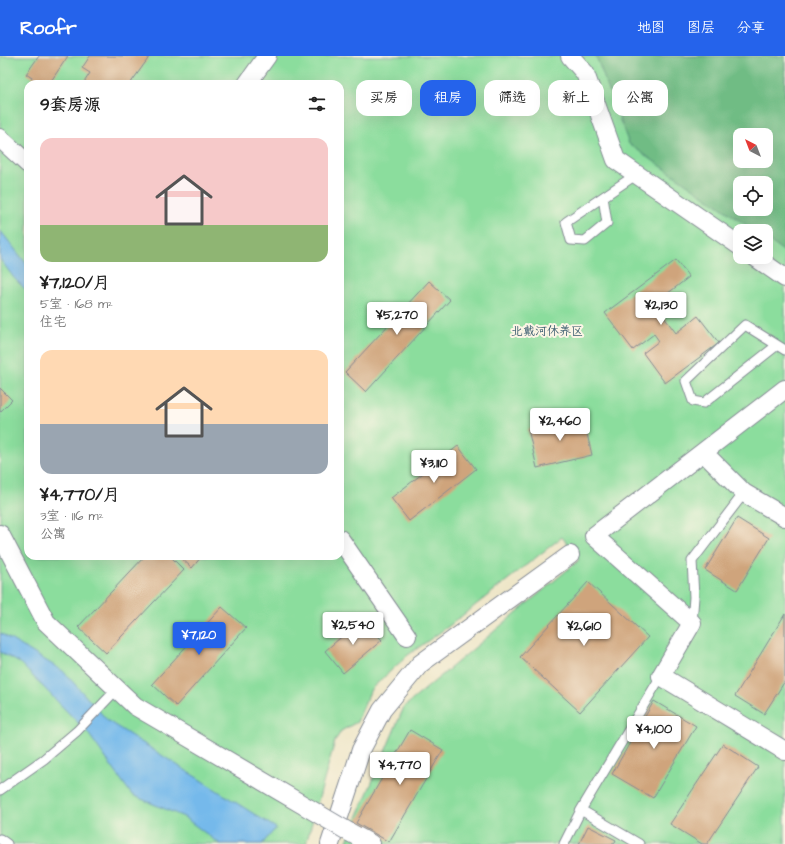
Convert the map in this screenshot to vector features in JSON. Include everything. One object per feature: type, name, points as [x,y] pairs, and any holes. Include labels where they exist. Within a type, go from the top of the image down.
[{"type":"street","points":[[250,80],[267,56]]},
{"type":"street","points":[[570,56],[585,73],[616,160],[733,241]]},
{"type":"street","points":[[0,138],[24,160]]},
{"type":"street","points":[[765,264],[785,278]]},
{"type":"street","points":[[785,389],[594,536],[692,623],[661,676],[785,750]]},
{"type":"street","points":[[703,452],[744,493],[785,517]]},
{"type":"street","points":[[0,534],[46,622],[135,706],[371,844]]},
{"type":"street","points":[[344,545],[407,636]]},
{"type":"street","points":[[330,844],[361,750],[382,710],[420,664],[570,555]]},
{"type":"lane","points":[[603,197],[607,223],[585,241],[571,240],[566,222],[637,174]]},
{"type":"lane","points":[[745,325],[781,348],[704,403],[694,401],[686,380],[745,325]]},
{"type":"lane","points":[[692,623],[694,597],[692,561],[744,493]]},
{"type":"lane","points":[[564,844],[581,810],[661,676]]},
{"type":"lane","points":[[0,790],[44,759],[77,731],[117,689]]},
{"type":"lane","points":[[581,810],[639,844]]},
{"type":"lane","points":[[0,839],[7,844]]},
{"type":"green space","name":"北戴河休养区","points":[[0,56],[785,56],[785,844],[351,844],[347,841],[404,707],[579,560],[562,537],[449,626],[408,655],[371,689],[357,722],[341,731],[335,741],[306,844],[0,844]]},
{"type":"green space","points":[[596,56],[785,56],[785,252],[773,244],[773,224],[745,224],[733,216],[773,216],[773,176],[733,176],[733,216],[629,144],[618,116],[668,116],[668,80],[612,80],[612,99]]},
{"type":"water","points":[[0,230],[24,261],[24,288],[14,278],[0,259]]},
{"type":"water","points":[[0,633],[63,671],[108,721],[276,828],[262,844],[220,844],[184,817],[132,795],[88,733],[20,663],[0,652]]},
{"type":"building","points":[[39,56],[68,56],[52,80],[35,80],[26,74]]},
{"type":"building","points":[[90,56],[150,56],[133,80],[86,80],[90,73],[82,68]]},
{"type":"building","points":[[676,260],[689,277],[654,304],[676,333],[698,316],[719,343],[665,383],[643,353],[659,341],[654,334],[633,350],[605,313]]},
{"type":"building","points":[[429,281],[450,300],[366,392],[345,372]]},
{"type":"building","points":[[0,388],[12,400],[0,412]]},
{"type":"building","points":[[583,417],[592,455],[537,468],[528,429]]},
{"type":"building","points":[[458,446],[476,469],[409,521],[391,498]]},
{"type":"building","points":[[737,518],[769,538],[737,590],[705,570]]},
{"type":"building","points":[[141,560],[174,560],[184,570],[106,653],[78,627]]},
{"type":"building","points":[[183,560],[199,560],[192,568]]},
{"type":"building","points":[[588,582],[648,637],[580,712],[520,657]]},
{"type":"building","points":[[222,607],[246,628],[176,706],[152,684]]},
{"type":"building","points":[[785,614],[785,681],[764,714],[735,696]]},
{"type":"building","points":[[362,619],[382,640],[343,673],[325,651]]},
{"type":"building","points":[[654,701],[696,726],[653,798],[612,774]]},
{"type":"building","points":[[410,730],[443,750],[389,842],[356,823]]},
{"type":"building","points":[[723,744],[758,767],[707,844],[702,844],[670,824]]},
{"type":"building","points":[[588,826],[616,840],[614,844],[579,844]]}]
